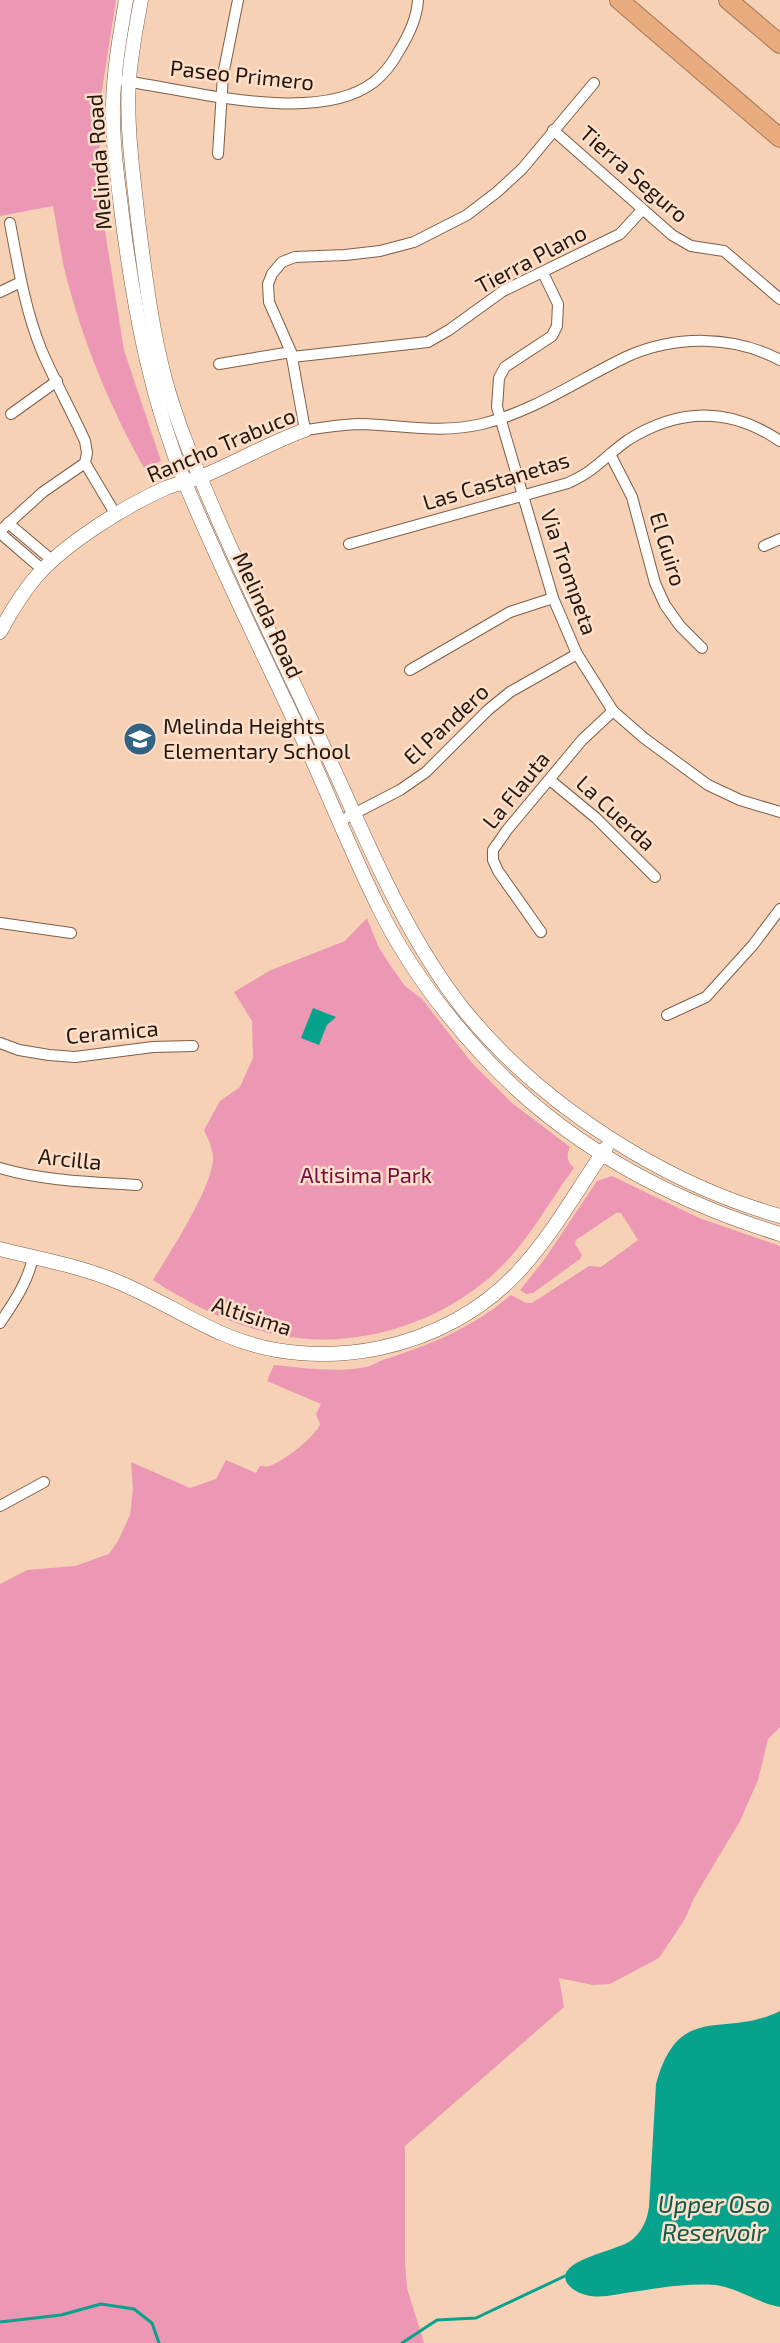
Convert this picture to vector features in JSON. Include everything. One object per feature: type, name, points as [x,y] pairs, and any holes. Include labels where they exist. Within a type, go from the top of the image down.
[{"type":"highway","points":[[619,0],[780,138]]},
{"type":"highway","points":[[728,0],[780,45]]},
{"type":"main road","name":"Melinda Road","points":[[126,0],[114,80],[116,163],[134,307],[156,397],[185,482],[380,909],[416,969],[451,1018],[513,1086],[554,1120],[602,1154],[637,1175],[701,1206],[780,1234]]},
{"type":"main road","name":"Melinda Road","points":[[141,0],[129,82],[132,161],[153,328],[172,400],[200,477],[232,552],[398,907],[464,1009],[484,1032],[543,1089],[612,1139],[672,1174],[728,1200],[780,1216]]},
{"type":"main road","name":"Rancho Trabuco","points":[[0,632],[18,603],[48,566],[116,515],[166,488],[200,477],[272,442],[305,430]]},
{"type":"main road","name":"Altisima","points":[[0,1249],[85,1270],[117,1281],[225,1334],[256,1344],[296,1352],[337,1354],[372,1349],[398,1344],[442,1327],[490,1297],[516,1275],[538,1249],[612,1139]]},
{"type":"street","points":[[218,154],[222,75],[238,0]]},
{"type":"street","name":"Paseo Primero","points":[[114,80],[293,104],[325,102],[373,83],[393,61],[409,33],[417,11],[418,0]]},
{"type":"street","points":[[305,430],[292,354],[268,302],[268,284],[272,274],[282,262],[295,257],[380,251],[414,242],[467,214],[497,192],[522,169],[594,83]]},
{"type":"street","name":"Tierra Seguro","points":[[553,130],[672,235],[691,246],[724,251],[780,299]]},
{"type":"street","name":"Tierra Plano","points":[[219,364],[292,354],[428,342],[449,330],[503,291],[620,234],[642,210]]},
{"type":"street","points":[[10,224],[21,282],[38,339],[85,441],[87,453],[85,463],[116,515]]},
{"type":"street","name":"Via Trompeta","points":[[543,273],[558,304],[557,326],[552,336],[505,367],[499,378],[497,407],[553,598],[577,654],[613,711],[644,738],[708,785],[740,800],[780,813]]},
{"type":"street","points":[[0,292],[21,282]]},
{"type":"street","name":"Rancho Trabuco","points":[[305,430],[359,424],[418,430],[480,424],[500,419],[545,401],[627,357],[675,343],[709,340],[740,344],[780,360]]},
{"type":"street","points":[[11,414],[57,381]]},
{"type":"street","name":"Las Castanetas","points":[[349,544],[568,483],[590,471],[628,441],[655,426],[699,416],[718,416],[743,420],[780,441]]},
{"type":"street","name":"El Guiro","points":[[610,454],[632,497],[655,584],[665,605],[680,626],[702,648]]},
{"type":"street","points":[[48,566],[3,529],[43,492],[85,463]]},
{"type":"street","points":[[764,546],[780,539]]},
{"type":"street","points":[[410,669],[510,612],[553,598]]},
{"type":"street","name":"El Pandero","points":[[340,821],[400,790],[426,772],[503,698],[577,654]]},
{"type":"street","name":"La Flauta","points":[[541,932],[498,871],[493,860],[493,850],[582,740],[613,711]]},
{"type":"street","name":"La Cuerda","points":[[550,780],[596,818],[655,876]]},
{"type":"street","points":[[667,1016],[706,997],[753,945],[780,909]]},
{"type":"street","points":[[0,922],[71,933]]},
{"type":"street","name":"Ceramica","points":[[0,1043],[39,1053],[75,1057],[153,1047],[193,1046]]},
{"type":"street","name":"Arcilla","points":[[0,1168],[17,1173],[72,1181],[136,1185]]},
{"type":"street","points":[[0,1323],[20,1293],[31,1270],[33,1257]]},
{"type":"street","points":[[0,1506],[44,1482]]},
{"type":"green space","points":[[0,0],[116,0],[100,103],[99,193],[124,350],[161,461],[144,468],[111,402],[83,333],[66,277],[53,206],[0,216]]},
{"type":"green space","name":"Altisima Park","points":[[367,918],[378,946],[405,986],[422,999],[472,1063],[512,1103],[570,1147],[568,1158],[574,1168],[509,1259],[478,1287],[453,1304],[398,1328],[368,1335],[338,1339],[308,1339],[278,1335],[213,1314],[153,1280],[199,1201],[206,1184],[213,1157],[204,1130],[220,1101],[240,1087],[253,1058],[252,1021],[234,992],[271,970],[345,941]]},
{"type":"green space","points":[[612,1176],[699,1218],[780,1246],[780,1727],[768,1739],[758,1780],[740,1821],[694,1898],[685,1919],[659,1958],[610,1984],[593,1985],[559,1978],[564,2007],[405,2146],[407,2288],[424,2343],[0,2343],[0,1584],[27,1570],[75,1566],[109,1554],[130,1515],[133,1489],[131,1462],[190,1488],[216,1479],[226,1460],[256,1473],[260,1466],[275,1464],[298,1448],[320,1424],[316,1414],[321,1404],[267,1381],[274,1365],[332,1370],[368,1366],[450,1334],[481,1317],[511,1295],[526,1303],[532,1303],[589,1266],[601,1267],[638,1240],[621,1213],[616,1213],[576,1240],[575,1244],[582,1255],[580,1259],[533,1293],[526,1294],[520,1290],[544,1260],[597,1181]]},
{"type":"water","points":[[313,1008],[336,1017],[327,1025],[319,1045],[301,1038]]},
{"type":"water","name":"Upper Oso Reservoir","points":[[780,2011],[780,2307],[715,2285],[673,2286],[603,2296],[586,2295],[573,2289],[567,2283],[566,2275],[570,2268],[591,2256],[633,2239],[646,2220],[649,2207],[656,2084],[666,2058],[677,2041],[691,2031],[706,2026],[760,2019]]},
{"type":"waterway","points":[[402,2343],[437,2320],[476,2318],[565,2276]]},
{"type":"waterway","points":[[0,2322],[61,2315],[101,2304],[134,2309],[152,2323],[159,2343]]},
{"type":"place","name":"Melinda Heights Elementary School","points":[[140,739]]}]
